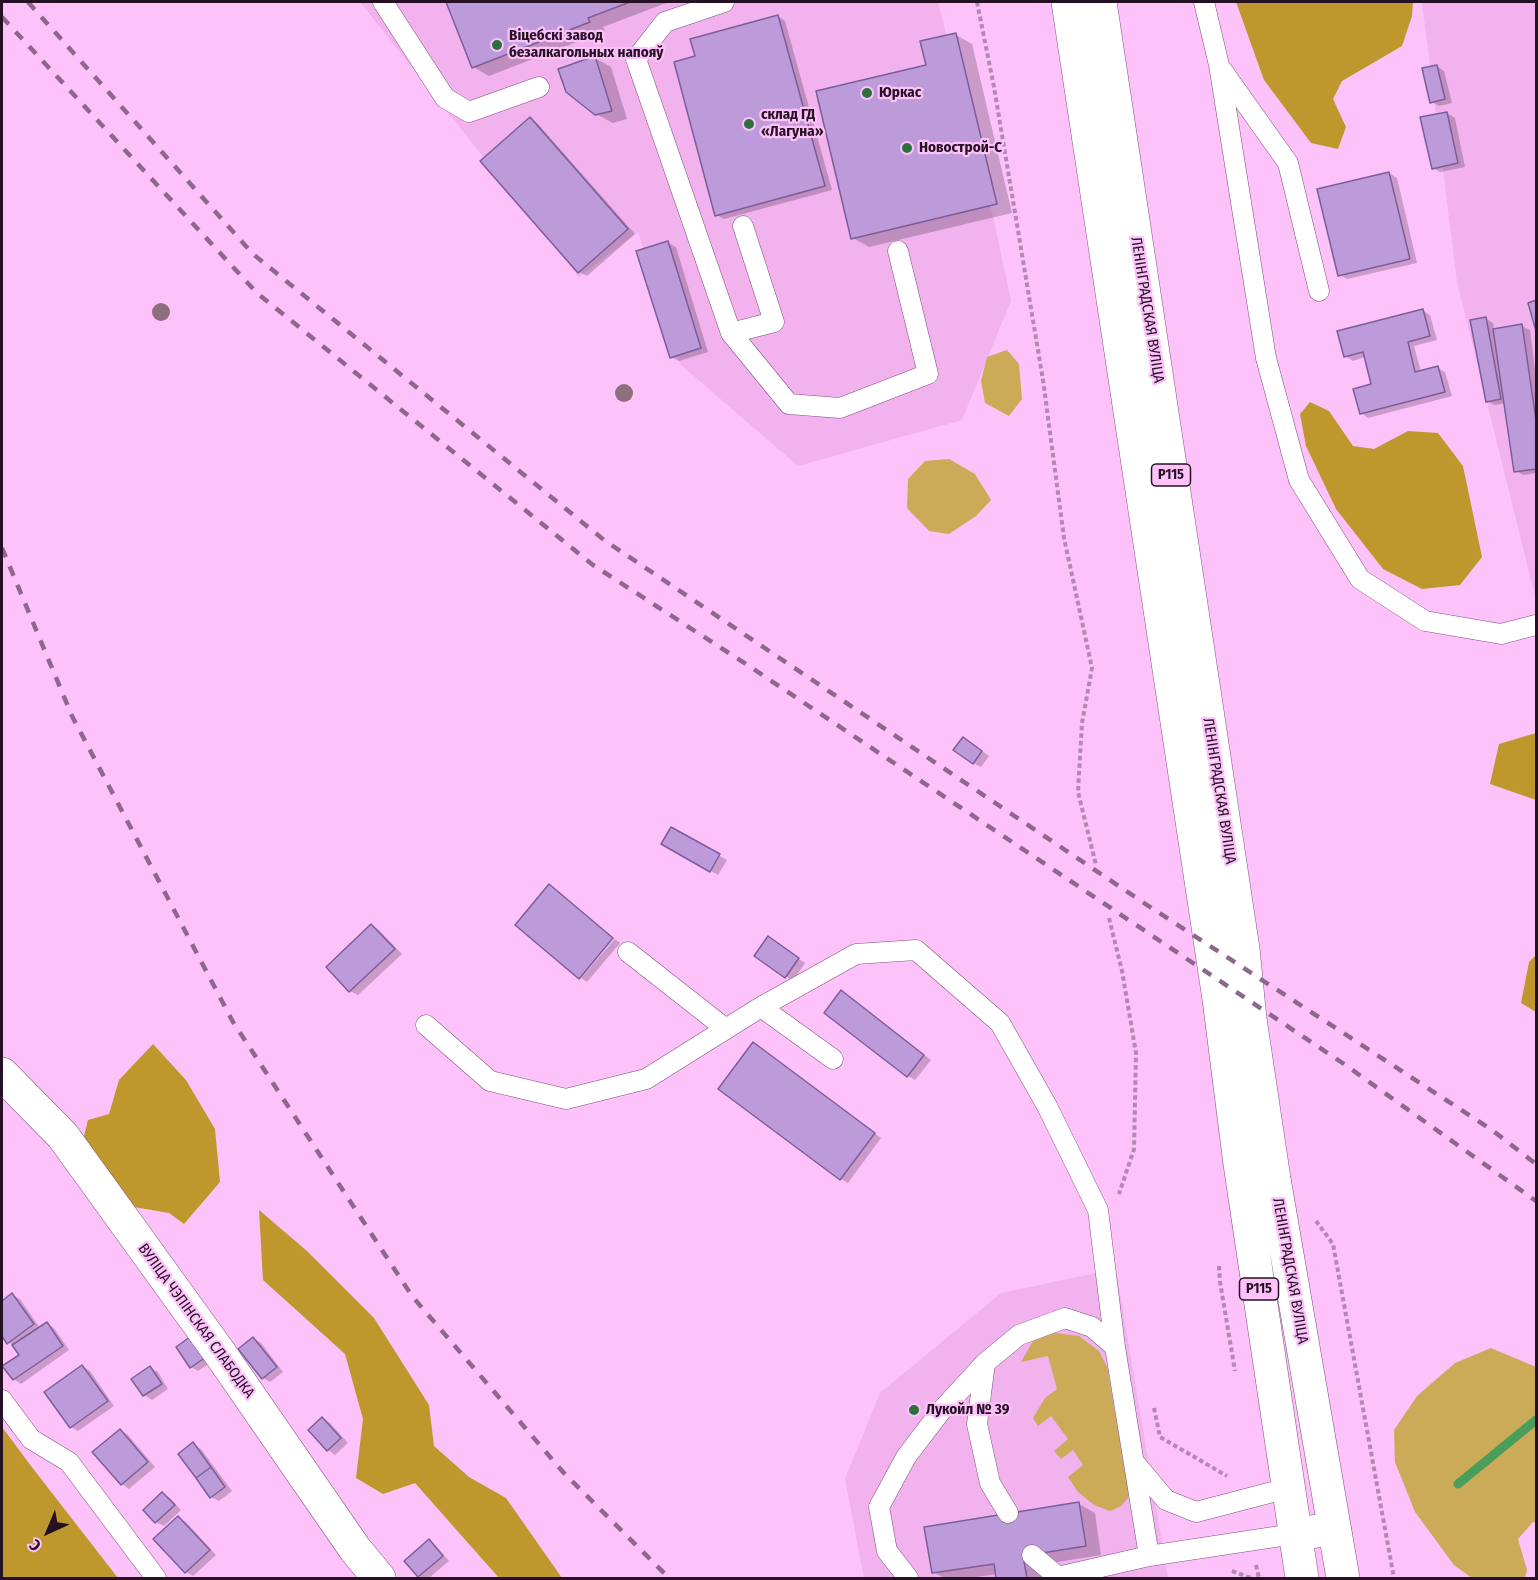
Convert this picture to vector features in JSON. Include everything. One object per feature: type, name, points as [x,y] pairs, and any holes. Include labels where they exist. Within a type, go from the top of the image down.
[{"type":"main road","name":"ЛЕНІНГРАДСКАЯ ВУЛІЦА","points":[[1068,2],[1219,999],[1240,1164],[1302,1578]]},
{"type":"main road","name":"ЛЕНІНГРАДСКАЯ ВУЛІЦА","points":[[1100,2],[1243,949],[1250,1019],[1274,1179],[1343,1578]]},
{"type":"main road","name":"ВУЛІЦА ЧЭПІНСКАЯ СЛАБОДКА","points":[[2,1074],[63,1136],[219,1352],[355,1549],[379,1578]]},
{"type":"main road","points":[[1288,1488],[1325,1479]]},
{"type":"main road","points":[[1294,1534],[1334,1528]]},
{"type":"lane","points":[[383,2],[445,98],[469,112],[539,87]]},
{"type":"lane","points":[[724,2],[664,22],[636,59],[731,333],[789,404],[840,408],[928,374],[898,250]]},
{"type":"lane","points":[[1204,2],[1219,65],[1266,358],[1299,480],[1360,579],[1425,621],[1502,634],[1536,625]]},
{"type":"lane","points":[[1219,65],[1288,163],[1320,291]]},
{"type":"lane","points":[[731,333],[774,322],[743,226]]},
{"type":"lane","points":[[426,1025],[490,1081],[566,1099],[646,1079],[760,1007],[856,954],[916,950],[1000,1023],[1047,1106],[1098,1210],[1115,1347],[1149,1556]]},
{"type":"lane","points":[[628,952],[726,1029]]},
{"type":"lane","points":[[760,1007],[833,1059]]},
{"type":"lane","points":[[908,1578],[887,1551],[879,1507],[906,1457],[941,1411],[985,1363],[1019,1335],[1065,1318],[1092,1327],[1115,1347]]},
{"type":"lane","points":[[985,1363],[977,1424],[990,1483],[1008,1513]]},
{"type":"lane","points":[[2,1400],[31,1439],[69,1462],[156,1578]]},
{"type":"lane","points":[[1134,1462],[1166,1500],[1196,1512],[1288,1488]]},
{"type":"lane","points":[[1032,1555],[1055,1578],[1149,1556],[1294,1534]]},
{"type":"path","points":[[977,2],[994,87],[1042,380],[1064,538],[1092,668],[1082,723],[1078,792],[1096,865]]},
{"type":"path","points":[[1109,918],[1122,970],[1136,1053],[1134,1149],[1118,1198]]},
{"type":"path","points":[[1313,1216],[1333,1244],[1394,1578]]},
{"type":"path","points":[[1153,1402],[1160,1437],[1230,1478]]},
{"type":"shaded area","points":[[360,2],[938,2],[992,212],[1011,301],[962,420],[798,466],[680,364],[638,232],[579,277]]},
{"type":"shaded area","points":[[1236,2],[1413,2],[1412,16],[1402,46],[1342,81],[1333,99],[1346,127],[1338,149],[1311,143],[1264,80]]},
{"type":"shaded area","points":[[1422,2],[1536,2],[1536,600],[1457,282]]},
{"type":"shaded area","points":[[1007,350],[1019,364],[1022,399],[1009,416],[985,403],[981,381],[987,357]]},
{"type":"shaded area","points":[[1310,402],[1329,411],[1353,446],[1374,449],[1408,431],[1438,433],[1463,466],[1482,557],[1460,585],[1422,589],[1383,569],[1336,509],[1306,446],[1300,414]]},
{"type":"shaded area","points":[[949,459],[975,474],[991,500],[976,516],[949,534],[929,531],[907,508],[908,479],[925,461]]},
{"type":"shaded area","points":[[1536,733],[1536,800],[1490,784],[1499,744]]},
{"type":"shaded area","points":[[1536,955],[1536,1012],[1521,1003],[1529,962]]},
{"type":"shaded area","points":[[153,1044],[186,1080],[215,1129],[220,1182],[184,1224],[169,1213],[134,1207],[81,1148],[88,1120],[109,1114],[119,1080]]},
{"type":"shaded area","points":[[259,1210],[307,1251],[374,1318],[429,1405],[434,1446],[469,1477],[506,1498],[562,1578],[499,1578],[415,1483],[383,1494],[356,1478],[363,1419],[345,1354],[263,1280]]},
{"type":"shaded area","points":[[1116,1269],[1168,1578],[864,1578],[845,1479],[880,1393],[1001,1293]]},
{"type":"shaded area","points":[[1055,1333],[1079,1336],[1099,1351],[1107,1367],[1128,1489],[1128,1498],[1121,1506],[1110,1511],[1094,1505],[1078,1492],[1068,1477],[1083,1465],[1073,1450],[1061,1459],[1054,1451],[1068,1439],[1051,1416],[1038,1426],[1033,1418],[1045,1398],[1057,1389],[1048,1356],[1021,1362],[1033,1341]]},
{"type":"shaded area","points":[[1491,1348],[1536,1367],[1536,1522],[1533,1522],[1518,1539],[1527,1570],[1525,1578],[1472,1578],[1454,1565],[1415,1512],[1395,1462],[1394,1430],[1417,1396],[1455,1363]]},
{"type":"shaded area","points":[[2,1427],[31,1466],[118,1578],[2,1578]]},
{"type":"building","name":"Віцебскі завод безалкагольных напояў","points":[[446,2],[630,2],[588,18],[590,22],[472,68]]},
{"type":"building","name":"склад ГД «Лагуна»","points":[[778,15],[825,186],[715,216],[674,62],[695,56],[690,39]]},
{"type":"building","name":"Новострой-С","points":[[956,33],[997,204],[851,239],[816,91],[926,65],[920,41]]},
{"type":"building","points":[[595,56],[612,111],[595,115],[566,92],[558,69]]},
{"type":"building","points":[[1437,65],[1445,99],[1430,103],[1422,68]]},
{"type":"building","points":[[1447,112],[1458,163],[1432,169],[1420,117]]},
{"type":"building","points":[[530,117],[628,229],[578,273],[480,161]]},
{"type":"building","points":[[1389,172],[1410,259],[1338,276],[1317,189]]},
{"type":"building","points":[[668,241],[701,348],[670,358],[636,251]]},
{"type":"building","points":[[1536,300],[1536,331],[1528,303]]},
{"type":"building","points":[[1423,309],[1430,336],[1408,342],[1415,372],[1438,366],[1445,392],[1360,414],[1353,389],[1371,384],[1363,352],[1344,357],[1337,331]]},
{"type":"building","points":[[1486,317],[1501,399],[1486,402],[1470,320]]},
{"type":"building","points":[[1522,324],[1536,420],[1536,469],[1514,472],[1493,329]]},
{"type":"building","points":[[963,737],[982,751],[973,764],[953,750]]},
{"type":"building","points":[[671,827],[720,854],[710,872],[661,844]]},
{"type":"building","points":[[549,884],[613,938],[579,979],[515,925]]},
{"type":"building","points":[[371,924],[395,949],[349,992],[326,967]]},
{"type":"building","points":[[768,936],[799,958],[785,978],[754,956]]},
{"type":"building","points":[[841,990],[924,1055],[907,1077],[824,1013]]},
{"type":"building","points":[[753,1042],[875,1133],[840,1180],[718,1089]]},
{"type":"building","points":[[12,1293],[34,1324],[7,1344],[2,1336],[2,1301]]},
{"type":"building","points":[[47,1322],[63,1346],[13,1380],[2,1366],[19,1355],[12,1345]]},
{"type":"building","points":[[194,1334],[209,1355],[190,1368],[176,1347]]},
{"type":"building","points":[[253,1337],[277,1367],[262,1379],[238,1349]]},
{"type":"building","points":[[82,1365],[108,1401],[70,1428],[44,1392]]},
{"type":"building","points":[[150,1366],[162,1384],[143,1396],[131,1379]]},
{"type":"building","points":[[322,1417],[341,1438],[327,1451],[308,1430]]},
{"type":"building","points":[[120,1429],[148,1462],[121,1485],[92,1452]]},
{"type":"building","points":[[193,1442],[211,1467],[196,1478],[178,1454]]},
{"type":"building","points":[[211,1467],[225,1487],[210,1498],[196,1478]]},
{"type":"building","points":[[162,1492],[175,1505],[155,1523],[143,1510]]},
{"type":"building","points":[[1079,1502],[1086,1546],[1023,1556],[1027,1578],[996,1578],[994,1564],[932,1573],[924,1527]]},
{"type":"building","points":[[178,1516],[210,1550],[185,1573],[153,1539]]},
{"type":"building","points":[[429,1539],[443,1556],[418,1577],[404,1561]]},
{"type":"waterway","points":[[1458,1484],[1536,1420]]},
{"type":"railway","points":[[28,2],[253,254],[604,540],[1144,903],[1492,1130],[1536,1164]]},
{"type":"railway","points":[[2,17],[257,293],[593,565],[749,666],[1344,1064],[1536,1201]]},
{"type":"railway","points":[[2,548],[72,716],[233,1022],[412,1296],[563,1472],[669,1578]]},
{"type":"place","name":"Віцебскі завод безалкагольных напояў","points":[[497,45]]},
{"type":"place","name":"Юркас","points":[[867,93]]},
{"type":"place","name":"склад ГД «Лагуна»","points":[[749,124]]},
{"type":"place","name":"Новострой-С","points":[[907,148]]},
{"type":"place","name":"Лукойл № 39","points":[[914,1410]]}]
